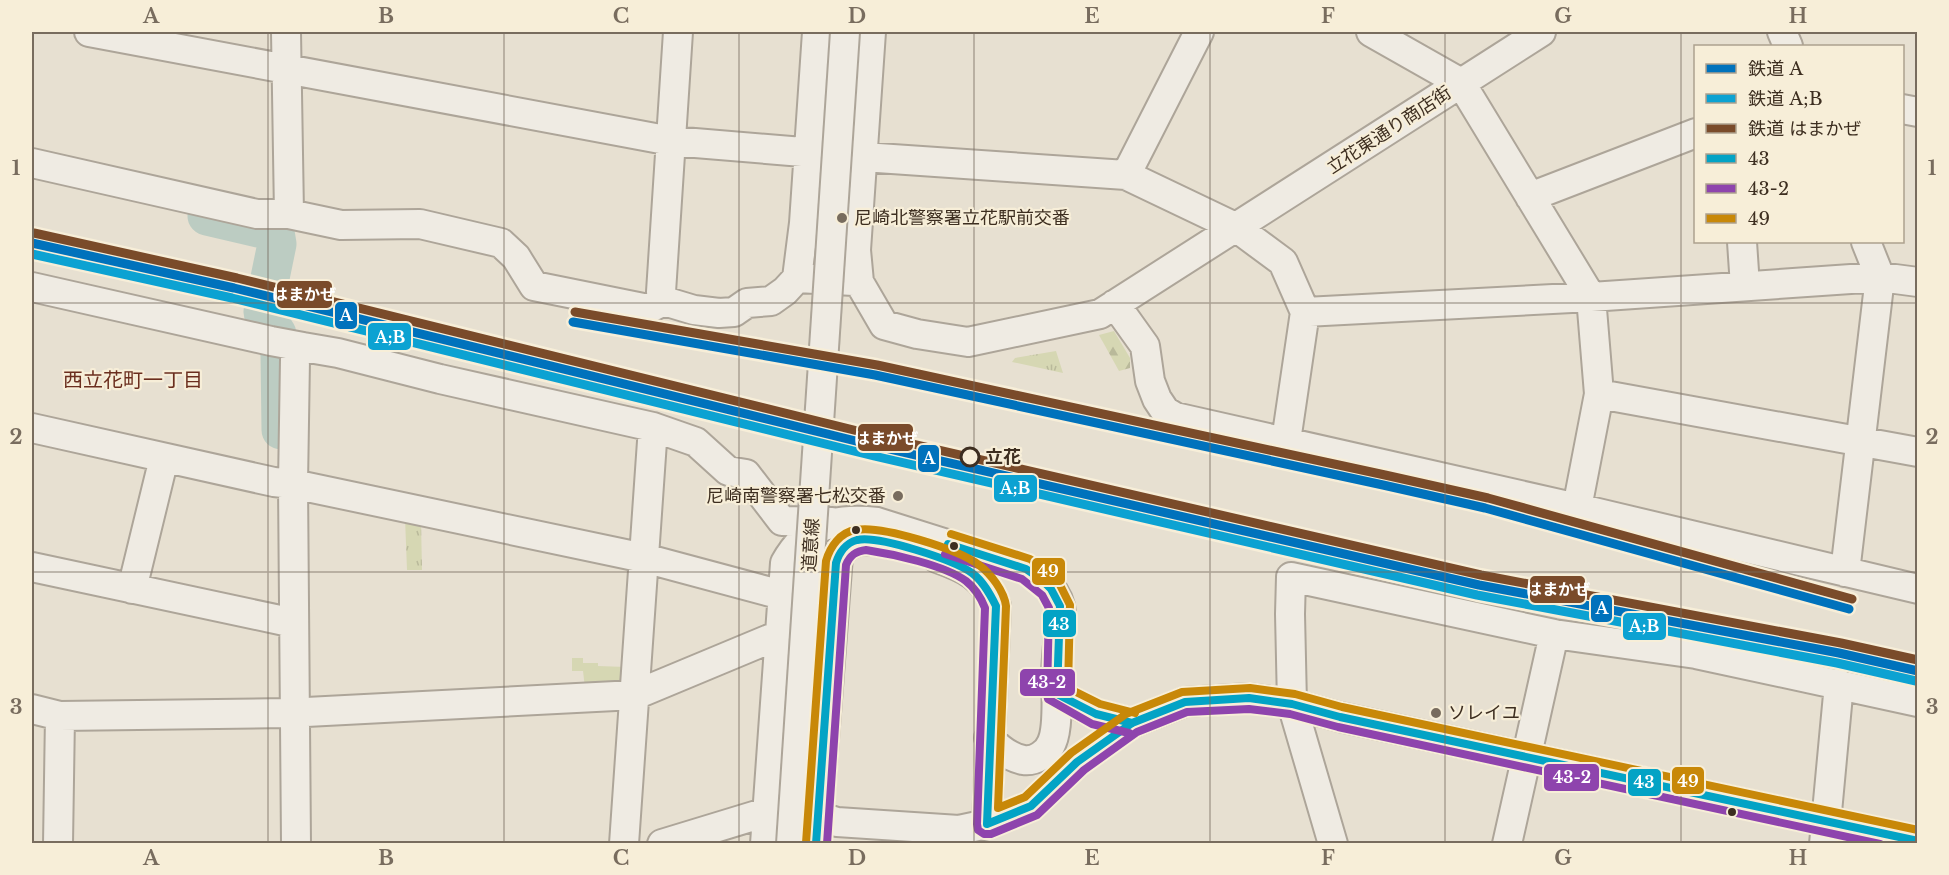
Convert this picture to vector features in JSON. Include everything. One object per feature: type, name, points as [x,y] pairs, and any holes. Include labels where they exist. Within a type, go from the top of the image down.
[{"type":"street","points":[[89,32],[671,141],[1126,175],[1237,228],[1282,262],[1305,312],[1286,441]]},
{"type":"street","points":[[280,214],[278,68],[286,32]]},
{"type":"street","points":[[664,301],[661,292],[678,32]]},
{"type":"street","points":[[32,163],[257,214],[280,214],[341,225],[420,224],[501,243],[516,257],[534,286],[648,309],[664,301],[694,310],[734,312],[747,303],[771,301],[797,278],[804,223],[817,32]]},
{"type":"street","name":"道意線","points":[[791,843],[845,32]]},
{"type":"street","points":[[797,278],[859,282],[856,250],[871,32]]},
{"type":"street","points":[[1126,175],[1198,32]]},
{"type":"street","points":[[1371,32],[1461,83],[1591,297],[1599,394],[1577,508]]},
{"type":"street","name":"立花東通り商店街","points":[[859,282],[884,325],[917,334],[968,342],[1100,314],[1541,32]]},
{"type":"street","points":[[1530,197],[1694,133]]},
{"type":"street","points":[[1742,243],[1744,286]]},
{"type":"street","points":[[1845,572],[1880,277],[1866,243]]},
{"type":"street","points":[[1305,312],[1591,297],[1880,277],[1917,282]]},
{"type":"street","points":[[32,287],[286,344],[338,353],[440,379],[653,427],[696,442],[728,471],[746,474],[782,521],[877,522],[1026,569],[1047,585],[1056,595],[1060,606],[1054,736],[1047,750],[1040,756],[1025,760],[1015,758],[997,747],[989,738]]},
{"type":"street","points":[[1115,304],[1145,346],[1150,381],[1157,399],[1165,411],[1175,417],[1917,588]]},
{"type":"street","points":[[286,344],[295,359],[284,483],[287,713],[296,843]]},
{"type":"street","points":[[1599,394],[1917,452]]},
{"type":"street","points":[[624,843],[653,427]]},
{"type":"street","points":[[32,428],[164,458],[644,558],[782,595]]},
{"type":"street","points":[[132,589],[164,458]]},
{"type":"street","points":[[765,843],[785,563],[790,553],[806,536],[832,522]]},
{"type":"street","points":[[817,830],[838,556],[846,546],[856,540],[865,539],[901,546],[964,568],[977,577],[993,598],[996,606],[987,824]]},
{"type":"street","points":[[32,567],[287,621]]},
{"type":"street","points":[[996,606],[1026,569]]},
{"type":"street","points":[[1333,843],[1292,704],[1291,577],[1554,634],[1696,654],[1917,702]]},
{"type":"street","points":[[1507,843],[1554,634]]},
{"type":"street","points":[[32,709],[60,716],[287,713],[635,695],[779,635],[831,637]]},
{"type":"street","points":[[1825,832],[1839,684]]},
{"type":"street","points":[[1057,694],[1096,714],[1132,723]]},
{"type":"street","points":[[662,843],[767,812],[817,830],[837,822],[959,830],[987,824],[1031,806],[1077,762],[1132,723],[1185,702],[1240,697],[1292,704],[1340,717],[1527,756],[1825,832],[1917,841]]},
{"type":"street","points":[[58,843],[60,716]]},
{"type":"green space","points":[[1114,331],[1130,358],[1130,368],[1119,371],[1099,335]]},
{"type":"green space","points":[[1056,351],[1063,373],[1012,362],[1015,358]]},
{"type":"green space","points":[[405,518],[421,521],[422,570],[407,570]]},
{"type":"green space","points":[[572,658],[583,658],[583,663],[598,663],[598,666],[626,667],[625,681],[585,688],[583,671],[572,671]]},
{"type":"waterway","points":[[207,216],[275,232],[277,244],[263,312],[277,334],[280,355],[281,430]]},
{"type":"rail line","name":"はまかぜ","points":[[34,233],[237,278],[878,436],[1481,575],[1841,643],[1918,660]]},
{"type":"rail line","name":"A","points":[[32,243],[234,288],[876,446],[1479,585],[1839,653],[1918,671]]},
{"type":"rail line","name":"A;B","points":[[32,254],[232,298],[874,456],[1477,595],[1837,663],[1916,681]]},
{"type":"rail line","name":"はまかぜ","points":[[575,312],[877,365],[1488,498],[1852,599]]},
{"type":"rail line","name":"A","points":[[573,322],[875,375],[1383,485],[1485,508],[1849,609]]},
{"type":"transit line","name":"49","points":[[806,843],[826,561],[833,546],[841,537],[850,531],[868,529],[919,540],[969,559],[988,573],[1003,595],[1006,606],[998,808],[1025,797],[1071,753],[1126,714],[1182,692],[1250,688],[1295,694],[1342,707],[1918,830]]},
{"type":"transit line","name":"49","points":[[951,534],[1030,559],[1049,572],[1059,583],[1070,605],[1068,688],[1100,704],[1135,713]]},
{"type":"transit line","name":"43","points":[[816,844],[836,563],[846,546],[857,540],[867,539],[916,550],[963,568],[980,580],[996,606],[987,824],[1031,806],[1077,762],[1132,723],[1185,702],[1249,698],[1292,704],[1340,717],[1918,841]]},
{"type":"transit line","name":"43","points":[[948,544],[1026,569],[1042,580],[1051,589],[1060,606],[1057,694],[1096,714],[1132,723]]},
{"type":"transit line","name":"43-2","points":[[827,844],[846,565],[854,554],[866,550],[918,561],[956,575],[972,587],[985,608],[977,824],[978,830],[984,834],[991,834],[1037,815],[1084,770],[1137,732],[1187,712],[1249,709],[1290,714],[1338,727],[1880,844]]},
{"type":"transit line","name":"43-2","points":[[945,554],[1022,579],[1042,595],[1049,608],[1048,699],[1092,724],[1129,733]]},
{"type":"place","name":"尼崎北警察署立花駅前交番","points":[[842,218]]},
{"type":"place","name":"立花","points":[[970,457]]},
{"type":"place","name":"尼崎南警察署七松交番","points":[[898,496]]},
{"type":"place","name":"ソレイユ","points":[[1436,713]]},
{"type":"district","name":"西立花町一丁目","points":[[133,380]]}]
